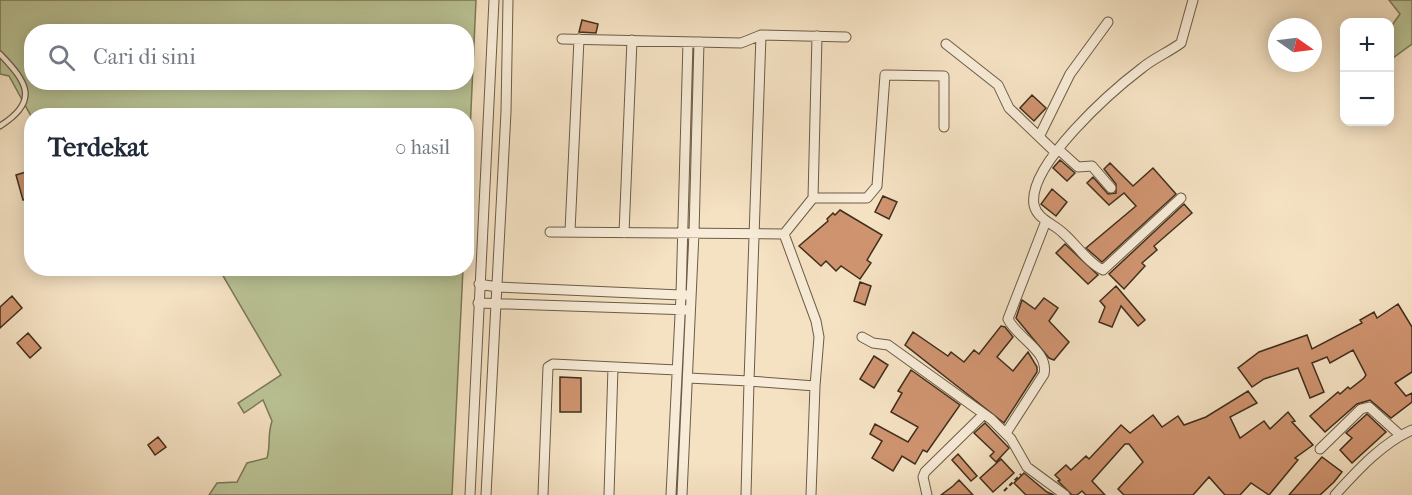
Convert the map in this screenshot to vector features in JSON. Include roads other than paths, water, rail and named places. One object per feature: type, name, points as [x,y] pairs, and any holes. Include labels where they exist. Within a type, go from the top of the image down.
[{"type":"street","points":[[470,495],[494,0]]},
{"type":"street","points":[[486,495],[506,112],[508,0]]},
{"type":"street","points":[[1181,198],[1105,270],[1098,268],[1062,232],[1046,221],[1034,206],[1034,191],[1041,175],[1057,151],[1106,98],[1142,68],[1181,43],[1193,0]]},
{"type":"street","points":[[1040,135],[1071,74],[1108,22]]},
{"type":"street","points":[[746,495],[760,34]]},
{"type":"street","points":[[562,39],[741,43],[760,34],[846,37]]},
{"type":"street","points":[[550,232],[784,234],[813,198],[817,36]]},
{"type":"street","points":[[570,231],[579,39]]},
{"type":"street","points":[[624,233],[632,40]]},
{"type":"street","points":[[682,495],[688,378],[685,310],[681,294],[688,42]]},
{"type":"street","points":[[671,495],[677,370],[685,310],[691,296],[699,42]]},
{"type":"street","points":[[946,44],[998,85],[1009,108],[1057,151],[1078,167],[1092,166],[1111,188]]},
{"type":"street","points":[[813,198],[867,198],[874,193],[877,186],[885,75],[944,76],[944,127]]},
{"type":"street","points":[[1006,433],[1044,374],[1046,367],[1040,356],[1008,319],[1046,221]]},
{"type":"street","points":[[784,234],[816,321],[819,337],[815,386],[812,495]]},
{"type":"street","points":[[479,284],[497,287],[691,296]]},
{"type":"street","points":[[478,303],[685,310]]},
{"type":"street","points":[[862,337],[873,343],[888,345],[984,414],[1006,433],[1027,467],[1065,495]]},
{"type":"street","points":[[543,495],[548,367],[553,364],[677,370]]},
{"type":"street","points":[[609,495],[613,367]]},
{"type":"street","points":[[688,378],[815,386]]},
{"type":"street","points":[[1320,449],[1362,409],[1369,407],[1400,435]]},
{"type":"street","points":[[927,495],[924,477],[926,472],[984,414]]},
{"type":"street","points":[[1335,495],[1375,455],[1400,435],[1412,430]]},
{"type":"lane","points":[[0,54],[23,80],[24,86]]},
{"type":"lane","points":[[0,126],[23,106],[26,97],[25,90]]}]
